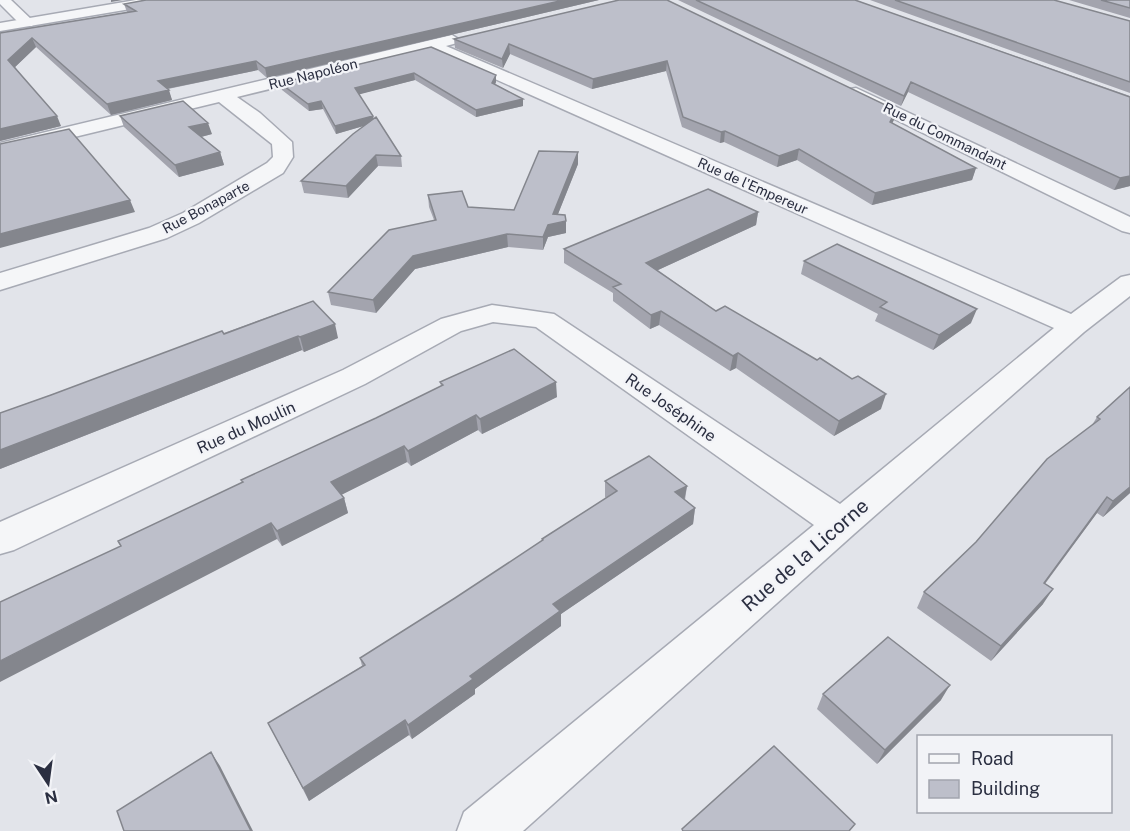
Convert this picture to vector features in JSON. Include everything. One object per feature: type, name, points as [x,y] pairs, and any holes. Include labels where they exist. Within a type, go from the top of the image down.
[{"type":"street","points":[[3,0],[27,22]]},
{"type":"street","points":[[0,27],[160,0]]},
{"type":"street","name":"Rue Napoléon","points":[[0,148],[465,37]]},
{"type":"street","name":"Rue de l'Empereur","points":[[431,45],[1074,326]]},
{"type":"street","name":"Rue du Commandant","points":[[843,87],[1130,226]]},
{"type":"street","name":"Rue Bonaparte","points":[[0,282],[158,233],[191,218],[275,168],[283,157],[282,142],[253,117],[223,96]]},
{"type":"street","name":"Rue de la Licorne","points":[[483,831],[840,524],[1074,326],[1130,283]]},
{"type":"street","name":"Rue Joséphine","points":[[492,314],[544,320],[840,524]]},
{"type":"street","name":"Rue du Moulin","points":[[0,539],[354,377],[451,325],[492,314]]},
{"type":"building","points":[[146,0],[564,0],[265,68],[256,61],[158,81],[169,90],[107,104],[32,38],[8,60],[57,116],[0,129],[0,33],[136,11],[124,4]]},
{"type":"building","points":[[619,0],[667,0],[896,110],[890,122],[976,168],[875,193],[799,149],[779,156],[725,131],[721,132],[683,117],[667,61],[593,79],[509,44],[502,59],[454,39]]},
{"type":"building","points":[[696,0],[855,0],[1130,97],[1130,176],[1120,178],[911,82],[904,96]]},
{"type":"building","points":[[895,0],[1054,0],[1130,21],[1130,82]]},
{"type":"building","points":[[1101,0],[1130,0],[1130,8]]},
{"type":"building","points":[[431,47],[496,75],[492,83],[523,99],[476,110],[414,73],[355,88],[373,116],[335,126],[321,101],[308,104],[280,83]]},
{"type":"building","points":[[183,101],[208,123],[189,127],[220,152],[175,165],[120,116]]},
{"type":"building","points":[[376,117],[401,156],[376,155],[346,186],[301,181],[353,134]]},
{"type":"building","points":[[69,129],[130,200],[0,234],[0,144]]},
{"type":"building","points":[[539,151],[578,152],[553,214],[565,215],[566,221],[548,225],[543,237],[507,234],[413,256],[373,300],[328,292],[389,230],[436,220],[428,195],[462,191],[468,207],[514,210]]},
{"type":"building","points":[[708,189],[758,212],[646,263],[716,311],[725,306],[817,360],[820,358],[852,379],[858,376],[886,394],[839,421],[738,353],[733,356],[661,311],[651,315],[613,287],[621,284],[564,249]]},
{"type":"building","points":[[837,244],[977,309],[939,335],[880,307],[887,302],[804,261]]},
{"type":"building","points":[[313,301],[335,324],[0,450],[0,413],[222,331],[224,334]]},
{"type":"building","points":[[514,349],[556,382],[480,419],[476,415],[408,451],[404,446],[331,482],[344,498],[277,531],[271,523],[0,661],[0,602],[121,546],[118,541],[443,385],[440,382]]},
{"type":"building","points":[[1130,387],[1130,487],[1113,501],[1107,497],[1044,583],[1053,589],[1001,646],[924,592],[976,542],[1047,459],[1100,419],[1097,417]]},
{"type":"building","points":[[649,456],[687,486],[675,492],[695,508],[553,604],[560,611],[470,676],[473,679],[408,725],[405,720],[303,788],[268,723],[365,665],[360,658],[617,491],[605,481]]},
{"type":"building","points":[[888,637],[950,685],[885,750],[823,694]]},
{"type":"building","points":[[774,746],[855,824],[849,831],[683,831],[682,829]]},
{"type":"building","points":[[211,752],[251,831],[124,831],[117,811]]}]
